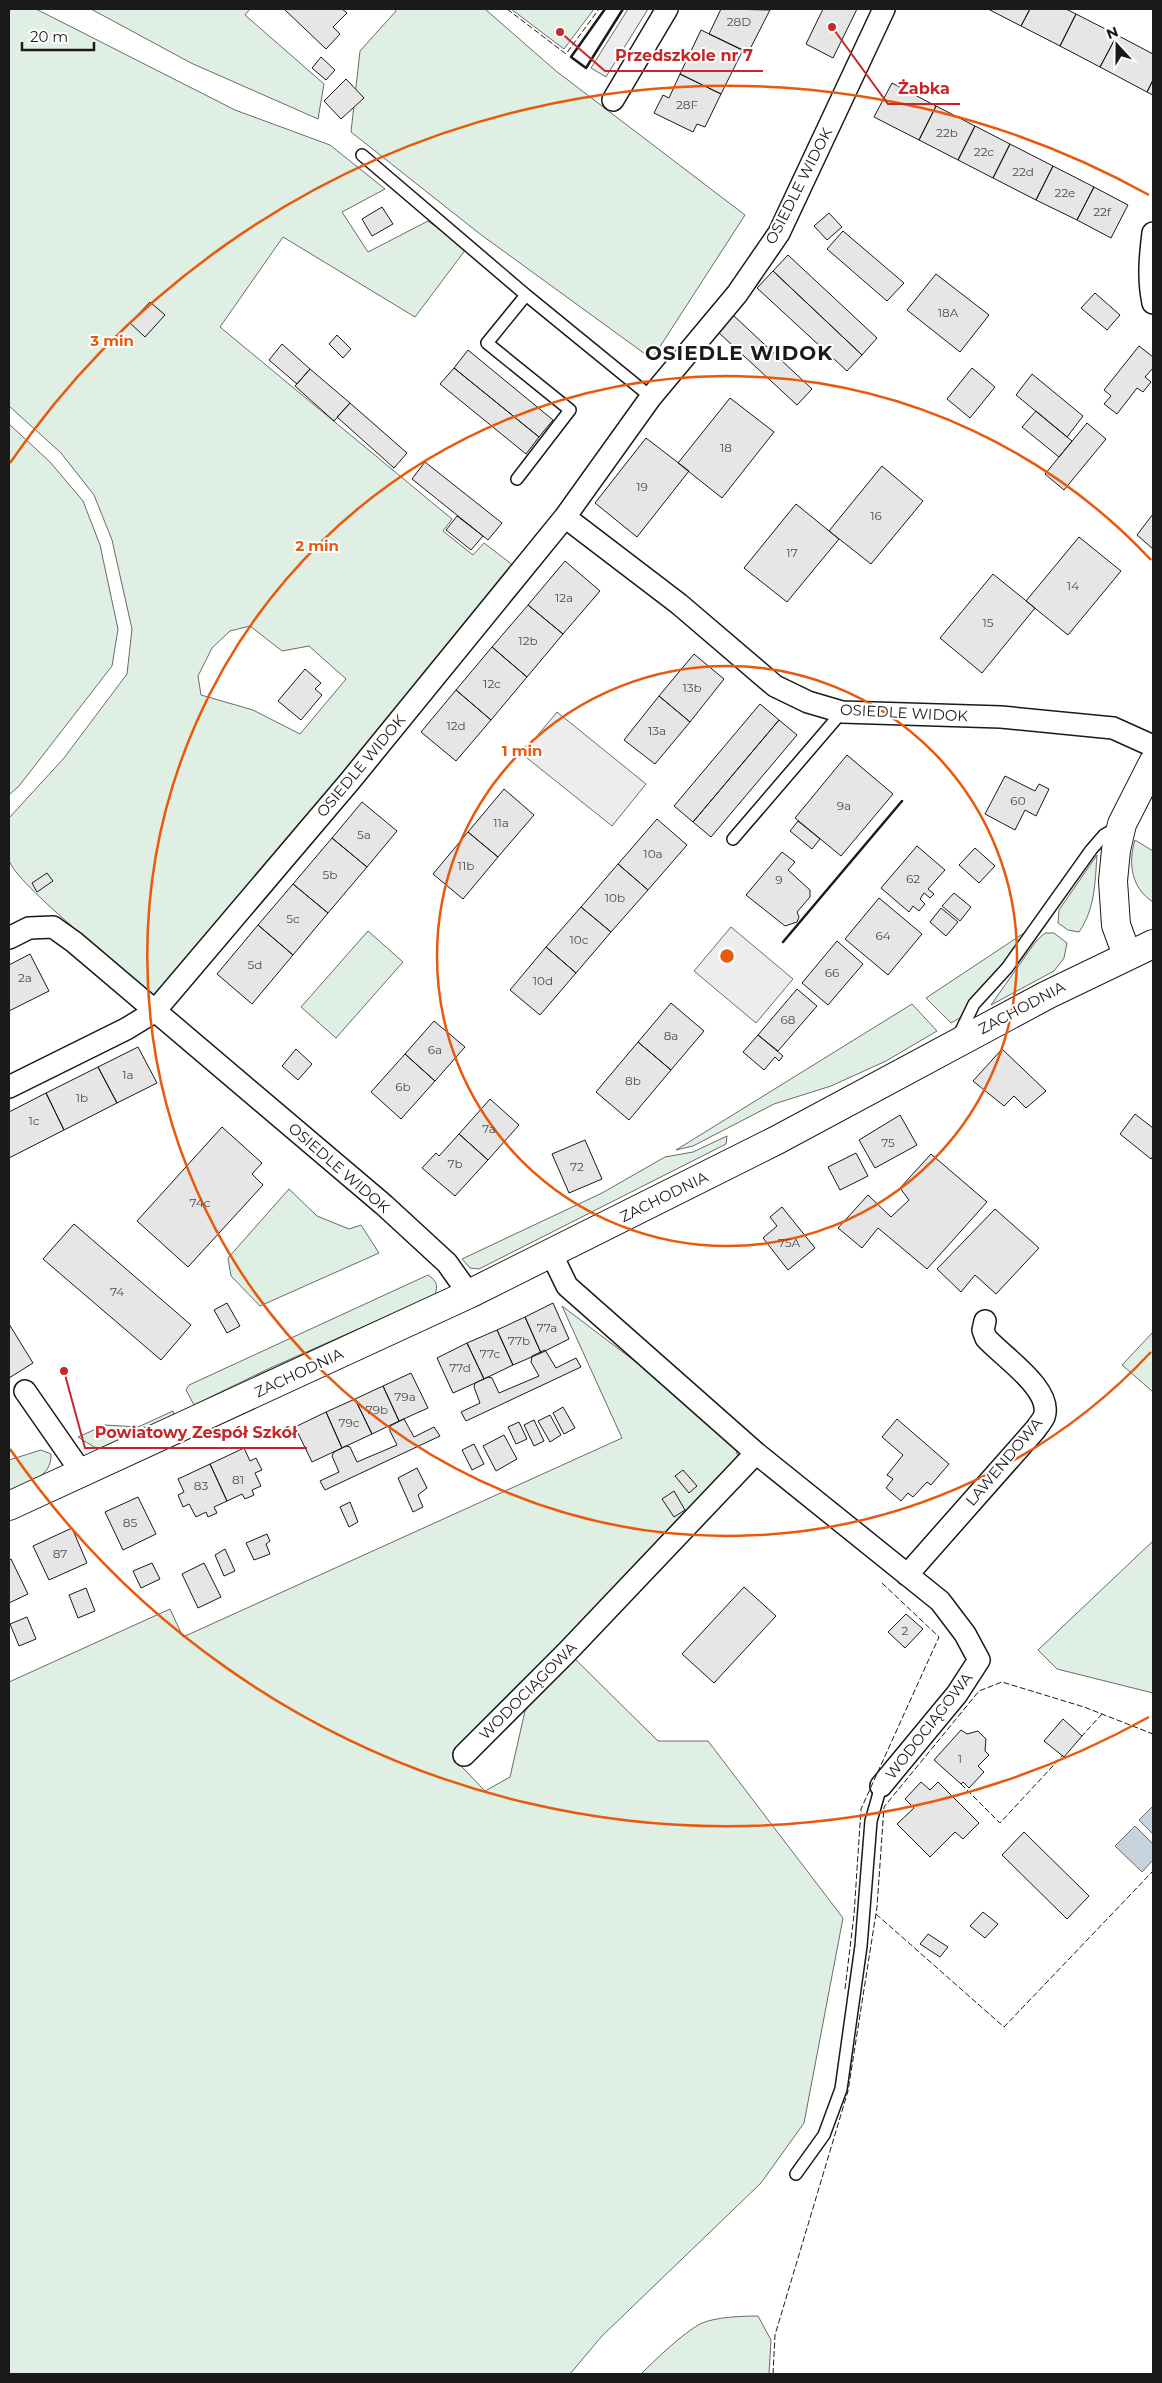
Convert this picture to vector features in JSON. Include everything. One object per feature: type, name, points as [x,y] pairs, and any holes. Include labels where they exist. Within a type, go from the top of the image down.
[{"type":"street","points":[[613,100],[667,9]]},
{"type":"street","name":"OSIEDLE WIDOK","points":[[9,1088],[126,1029],[154,1012],[350,781],[565,517],[651,397],[737,294],[779,233],[884,9]]},
{"type":"street","points":[[1153,233],[1149,265],[1153,303]]},
{"type":"street","name":"OSIEDLE WIDOK","points":[[565,517],[679,604],[775,686],[808,702],[842,712],[1002,717],[1113,728],[1153,746]]},
{"type":"street","points":[[1127,955],[1116,924],[1114,902],[1116,850],[1122,824],[1153,763]]},
{"type":"street","name":"OSIEDLE WIDOK","points":[[9,938],[29,928],[53,927],[74,942],[154,1012],[384,1205],[445,1261],[469,1294]]},
{"type":"street","name":"ZACHODNIA","points":[[9,1506],[469,1294],[777,1140],[1047,995],[1153,944]]},
{"type":"street","name":"WODOCIĄGOWA","points":[[551,1253],[567,1286],[756,1453],[940,1601],[965,1634],[979,1660],[957,1694],[881,1786]]},
{"type":"street","name":"LAWENDOWA","points":[[907,1575],[1035,1430],[1044,1416],[1045,1405],[1040,1392],[1031,1380],[986,1338],[983,1330],[984,1321]]},
{"type":"street","points":[[25,1391],[82,1472]]},
{"type":"street","name":"WODOCIĄGOWA","points":[[464,1755],[567,1652],[756,1453]]},
{"type":"lane","points":[[362,155],[526,295],[651,397]]},
{"type":"lane","points":[[517,479],[570,410],[487,343],[526,295]]},
{"type":"lane","points":[[733,839],[842,712]]},
{"type":"lane","points":[[954,1045],[974,1004],[1007,968],[1091,850],[1104,835],[1122,824]]},
{"type":"lane","name":"WODOCIĄGOWA","points":[[796,2174],[824,2135],[841,2089],[861,1946],[871,1821],[881,1786]]},
{"type":"green space","points":[[9,9],[36,9],[235,110],[330,145],[385,189],[342,212],[368,252],[428,221],[466,249],[415,317],[283,237],[220,327],[452,519],[443,531],[473,555],[484,543],[514,566],[156,997],[52,908],[16,872],[9,860],[9,818],[64,758],[127,674],[132,629],[112,540],[94,495],[61,453],[9,406]],"holes":[[[250,626],[282,651],[309,646],[346,679],[300,734],[253,710],[201,695],[198,676],[212,648],[230,631]]]},
{"type":"green space","points":[[91,9],[250,9],[245,15],[324,84],[318,119],[191,63]]},
{"type":"green space","points":[[395,9],[485,9],[556,71],[745,215],[652,359],[480,234],[351,132],[360,51],[396,11]]},
{"type":"green space","points":[[511,9],[594,9],[564,49]]},
{"type":"green space","points":[[9,424],[50,462],[83,501],[100,545],[118,629],[112,666],[19,786],[9,795]]},
{"type":"green space","points":[[1135,840],[1153,851],[1153,902],[1140,890],[1133,874],[1132,857]]},
{"type":"green space","points":[[1097,855],[1096,876],[1088,914],[1079,932],[1068,930],[1058,923],[1059,910]]},
{"type":"green space","points":[[368,931],[403,962],[336,1038],[301,1007]]},
{"type":"green space","points":[[1027,931],[967,1014],[951,1023],[926,998]]},
{"type":"green space","points":[[1045,933],[1054,933],[1067,943],[1064,958],[1054,971],[991,1005],[1036,941]]},
{"type":"green space","points":[[912,1004],[937,1031],[886,1061],[831,1086],[774,1104],[693,1146],[676,1150]]},
{"type":"green space","points":[[727,1136],[726,1144],[479,1269],[470,1268],[462,1259],[602,1193],[665,1157],[693,1152]]},
{"type":"green space","points":[[289,1189],[317,1216],[349,1229],[361,1225],[379,1253],[260,1306],[231,1276],[228,1258]]},
{"type":"green space","points":[[428,1275],[436,1284],[435,1295],[268,1369],[194,1405],[186,1390],[189,1385]]},
{"type":"green space","points":[[562,1306],[731,1434],[738,1457],[703,1500],[453,1751],[462,1767],[485,1791],[510,1777],[525,1711],[550,1675],[572,1656],[658,1741],[708,1741],[843,1918],[804,2123],[761,2183],[602,2336],[570,2374],[9,2374],[9,1682],[170,1609],[183,1637],[622,1438]]},
{"type":"green space","points":[[1153,1332],[1153,1392],[1122,1365]]},
{"type":"green space","points":[[173,1411],[174,1416],[101,1448],[94,1447],[78,1437],[105,1425],[138,1427]]},
{"type":"green space","points":[[41,1450],[51,1454],[47,1469],[37,1479],[9,1492],[9,1460]]},
{"type":"green space","points":[[1153,1541],[1153,1693],[1057,1669],[1038,1650]]},
{"type":"green space","points":[[758,2316],[771,2340],[769,2374],[641,2374],[677,2340],[700,2324],[720,2318]]},
{"type":"shaded area","points":[[628,9],[648,9],[606,77],[591,68]]},
{"type":"shaded area","points":[[557,712],[646,784],[612,826],[522,754]]},
{"type":"shaded area","points":[[731,927],[793,979],[756,1023],[694,971]]},
{"type":"shaded area","points":[[1153,1806],[1153,1834],[1139,1820]]},
{"type":"shaded area","points":[[1135,1826],[1153,1844],[1153,1860],[1142,1872],[1115,1846]]},
{"type":"building","points":[[284,9],[342,9],[347,13],[333,27],[340,34],[326,49]]},
{"type":"building","points":[[721,9],[770,10],[748,53],[709,34]]},
{"type":"building","points":[[823,9],[857,9],[833,58],[806,44]]},
{"type":"building","points":[[988,9],[1030,9],[1021,26]]},
{"type":"building","points":[[1030,9],[1066,9],[1076,14],[1060,46],[1021,26]]},
{"type":"building","points":[[1076,14],[1117,35],[1100,67],[1060,46]]},
{"type":"building","points":[[701,30],[743,50],[721,94],[680,74]]},
{"type":"building","points":[[1117,35],[1153,54],[1153,80],[1147,92],[1100,67]]},
{"type":"building","points":[[321,57],[335,70],[326,80],[312,68]]},
{"type":"building","points":[[680,74],[721,94],[705,127],[697,124],[693,132],[654,113],[663,95],[669,98]]},
{"type":"building","points":[[346,79],[364,98],[341,119],[324,101]]},
{"type":"building","points":[[1153,80],[1153,95],[1147,92]]},
{"type":"building","points":[[892,83],[936,106],[919,140],[874,117]]},
{"type":"building","points":[[936,106],[975,126],[958,160],[919,140]]},
{"type":"building","points":[[975,126],[1010,144],[993,178],[958,160]]},
{"type":"building","points":[[1010,144],[1053,166],[1036,200],[993,178]]},
{"type":"building","points":[[1053,166],[1094,187],[1077,220],[1036,200]]},
{"type":"building","points":[[1094,187],[1128,205],[1111,238],[1077,220]]},
{"type":"building","points":[[382,207],[393,224],[372,236],[362,219]]},
{"type":"building","points":[[829,213],[842,227],[827,240],[814,226]]},
{"type":"building","points":[[843,231],[904,283],[887,301],[827,249]]},
{"type":"building","points":[[788,255],[877,338],[862,355],[773,271]]},
{"type":"building","points":[[773,271],[862,355],[847,371],[757,288]]},
{"type":"building","points":[[936,274],[989,315],[960,352],[907,310]]},
{"type":"building","points":[[1095,293],[1120,315],[1107,330],[1081,308]]},
{"type":"building","points":[[150,302],[165,315],[145,337],[130,323]]},
{"type":"building","points":[[733,315],[812,389],[797,405],[718,332]]},
{"type":"building","points":[[337,335],[351,349],[343,358],[329,344]]},
{"type":"building","points":[[282,344],[310,369],[297,384],[269,360]]},
{"type":"building","points":[[1139,346],[1153,357],[1153,368],[1145,377],[1151,382],[1143,392],[1137,388],[1117,414],[1104,404],[1111,396],[1104,390]]},
{"type":"building","points":[[468,350],[553,420],[539,437],[454,368]]},
{"type":"building","points":[[454,368],[539,437],[526,454],[440,384]]},
{"type":"building","points":[[972,368],[995,387],[970,418],[947,399]]},
{"type":"building","points":[[310,369],[350,403],[334,421],[295,386]]},
{"type":"building","points":[[1032,374],[1083,416],[1067,437],[1016,395]]},
{"type":"building","points":[[730,398],[774,432],[722,498],[678,463]]},
{"type":"building","points":[[350,403],[407,453],[394,468],[337,417]]},
{"type":"building","points":[[1036,411],[1072,441],[1059,457],[1022,427]]},
{"type":"building","points":[[1087,423],[1106,439],[1064,490],[1045,474]]},
{"type":"building","points":[[646,438],[689,471],[637,537],[595,503]]},
{"type":"building","points":[[425,462],[502,523],[488,540],[412,479]]},
{"type":"building","points":[[882,466],[923,501],[871,564],[829,531]]},
{"type":"building","points":[[796,504],[839,539],[787,602],[744,568]]},
{"type":"building","points":[[1153,514],[1153,549],[1137,535]]},
{"type":"building","points":[[457,516],[483,536],[471,550],[446,530]]},
{"type":"building","points":[[1079,537],[1121,571],[1068,635],[1026,601]]},
{"type":"building","points":[[565,561],[600,591],[563,634],[528,605]]},
{"type":"building","points":[[993,574],[1035,608],[982,673],[940,638]]},
{"type":"building","points":[[528,605],[563,634],[527,677],[492,647]]},
{"type":"building","points":[[492,647],[527,677],[491,720],[456,690]]},
{"type":"building","points":[[694,654],[724,679],[690,722],[659,696]]},
{"type":"building","points":[[305,669],[321,683],[315,689],[322,695],[301,720],[278,701]]},
{"type":"building","points":[[456,690],[491,720],[456,761],[421,732]]},
{"type":"building","points":[[659,696],[690,722],[655,764],[624,740]]},
{"type":"building","points":[[760,704],[779,720],[693,822],[674,806]]},
{"type":"building","points":[[779,720],[797,735],[711,837],[693,822]]},
{"type":"building","points":[[847,755],[893,794],[841,856],[795,818]]},
{"type":"building","points":[[1005,776],[1035,791],[1039,784],[1049,789],[1036,816],[1025,810],[1015,830],[985,814]]},
{"type":"building","points":[[504,789],[534,815],[498,857],[468,832]]},
{"type":"building","points":[[362,802],[397,831],[367,867],[332,838]]},
{"type":"building","points":[[657,819],[687,845],[648,890],[618,864]]},
{"type":"building","points":[[798,821],[820,839],[812,849],[790,831]]},
{"type":"building","points":[[468,832],[498,857],[463,899],[433,874]]},
{"type":"building","points":[[332,838],[367,867],[328,913],[293,884]]},
{"type":"building","points":[[917,846],[945,870],[928,889],[934,894],[930,898],[924,893],[920,899],[925,904],[919,911],[913,906],[909,912],[881,888]]},
{"type":"building","points":[[975,848],[995,866],[979,883],[959,865]]},
{"type":"building","points":[[782,852],[795,862],[788,870],[810,890],[810,897],[797,912],[799,917],[797,922],[785,926],[746,895]]},
{"type":"building","points":[[618,864],[648,890],[611,932],[581,907]]},
{"type":"building","points":[[47,873],[53,881],[37,892],[32,883]]},
{"type":"building","points":[[293,884],[328,913],[293,955],[258,925]]},
{"type":"building","points":[[954,893],[971,907],[960,921],[942,906]]},
{"type":"building","points":[[879,898],[922,934],[888,975],[845,939]]},
{"type":"building","points":[[581,907],[611,932],[576,973],[546,947]]},
{"type":"building","points":[[941,908],[958,922],[946,936],[930,922]]},
{"type":"building","points":[[258,925],[293,955],[252,1004],[217,974]]},
{"type":"building","points":[[837,941],[863,964],[828,1005],[802,983]]},
{"type":"building","points":[[546,947],[576,973],[540,1015],[510,990]]},
{"type":"building","points":[[30,954],[49,991],[9,1011],[9,965]]},
{"type":"building","points":[[797,989],[817,1006],[778,1051],[758,1035]]},
{"type":"building","points":[[671,1003],[704,1031],[671,1070],[638,1042]]},
{"type":"building","points":[[434,1021],[465,1047],[435,1081],[405,1054]]},
{"type":"building","points":[[758,1035],[783,1056],[779,1061],[775,1057],[764,1070],[743,1052]]},
{"type":"building","points":[[638,1042],[671,1070],[629,1120],[596,1092]]},
{"type":"building","points":[[138,1047],[157,1083],[117,1103],[98,1067]]},
{"type":"building","points":[[296,1049],[312,1064],[298,1080],[282,1066]]},
{"type":"building","points":[[1002,1049],[1046,1091],[1026,1108],[1014,1096],[1004,1106],[973,1081]]},
{"type":"building","points":[[405,1054],[435,1081],[401,1119],[371,1092]]},
{"type":"building","points":[[98,1067],[117,1103],[64,1130],[46,1093]]},
{"type":"building","points":[[46,1093],[64,1130],[9,1158],[9,1112]]},
{"type":"building","points":[[490,1099],[519,1125],[488,1160],[459,1134]]},
{"type":"building","points":[[1135,1114],[1153,1128],[1153,1156],[1151,1159],[1120,1134]]},
{"type":"building","points":[[900,1115],[917,1145],[875,1168],[859,1140]]},
{"type":"building","points":[[222,1127],[262,1163],[252,1174],[263,1185],[188,1267],[137,1221]]},
{"type":"building","points":[[459,1134],[488,1160],[455,1196],[422,1168],[436,1153],[439,1156]]},
{"type":"building","points":[[585,1140],[602,1179],[569,1193],[552,1154]]},
{"type":"building","points":[[856,1153],[868,1176],[840,1190],[828,1167]]},
{"type":"building","points":[[931,1154],[987,1202],[927,1269],[878,1228],[862,1248],[838,1228],[868,1195],[891,1217],[909,1200],[900,1188]]},
{"type":"building","points":[[782,1207],[815,1248],[788,1270],[763,1238],[777,1226],[770,1217]]},
{"type":"building","points":[[995,1209],[1039,1248],[996,1294],[975,1275],[961,1292],[937,1269]]},
{"type":"building","points":[[74,1224],[191,1325],[161,1360],[43,1259]]},
{"type":"building","points":[[227,1303],[240,1326],[227,1333],[214,1310]]},
{"type":"building","points":[[553,1303],[569,1339],[541,1353],[525,1317]]},
{"type":"building","points":[[525,1317],[541,1353],[513,1365],[497,1330]]},
{"type":"building","points":[[9,1324],[33,1363],[9,1378]]},
{"type":"building","points":[[497,1330],[513,1365],[484,1379],[467,1343]]},
{"type":"building","points":[[467,1343],[484,1379],[453,1393],[437,1358]]},
{"type":"building","points":[[545,1350],[556,1368],[576,1358],[581,1367],[466,1421],[461,1412],[480,1403],[474,1387],[475,1383],[488,1377],[492,1378],[499,1393],[539,1376],[531,1362],[532,1356]]},
{"type":"building","points":[[411,1373],[428,1408],[399,1421],[383,1386]]},
{"type":"building","points":[[383,1386],[399,1421],[372,1434],[355,1399]]},
{"type":"building","points":[[355,1399],[372,1434],[342,1448],[326,1412]]},
{"type":"building","points":[[563,1407],[575,1428],[564,1434],[553,1413]]},
{"type":"building","points":[[326,1412],[342,1448],[312,1462],[295,1427]]},
{"type":"building","points":[[550,1415],[561,1435],[550,1442],[538,1421]]},
{"type":"building","points":[[404,1419],[414,1437],[434,1427],[440,1436],[325,1490],[320,1481],[339,1472],[332,1456],[334,1452],[346,1446],[350,1447],[357,1462],[397,1445],[390,1431],[390,1426]]},
{"type":"building","points":[[897,1419],[949,1464],[931,1485],[927,1482],[913,1497],[908,1493],[901,1501],[886,1488],[893,1479],[887,1475],[903,1455],[882,1437]]},
{"type":"building","points":[[534,1420],[544,1441],[534,1446],[524,1425]]},
{"type":"building","points":[[519,1422],[527,1439],[516,1444],[508,1427]]},
{"type":"building","points":[[504,1435],[517,1459],[496,1471],[483,1446]]},
{"type":"building","points":[[474,1444],[484,1464],[472,1470],[462,1450]]},
{"type":"building","points":[[244,1448],[250,1461],[256,1458],[262,1470],[255,1473],[261,1486],[252,1490],[254,1495],[245,1499],[242,1494],[227,1501],[210,1464]]},
{"type":"building","points":[[210,1464],[227,1501],[214,1507],[217,1513],[208,1517],[206,1512],[196,1517],[189,1504],[183,1507],[178,1495],[184,1492],[178,1479]]},
{"type":"building","points":[[417,1468],[427,1488],[418,1495],[423,1507],[413,1512],[398,1478]]},
{"type":"building","points":[[683,1470],[697,1486],[689,1493],[675,1476]]},
{"type":"building","points":[[674,1491],[685,1510],[674,1517],[662,1499]]},
{"type":"building","points":[[138,1497],[156,1534],[123,1550],[105,1512]]},
{"type":"building","points":[[350,1502],[358,1522],[349,1527],[340,1507]]},
{"type":"building","points":[[72,1528],[87,1563],[49,1580],[33,1546]]},
{"type":"building","points":[[267,1534],[270,1541],[266,1544],[270,1554],[254,1560],[246,1543]]},
{"type":"building","points":[[225,1549],[235,1571],[224,1576],[215,1555]]},
{"type":"building","points":[[11,1559],[28,1594],[9,1603],[9,1560]]},
{"type":"building","points":[[152,1563],[160,1579],[141,1588],[133,1571]]},
{"type":"building","points":[[204,1563],[221,1597],[198,1608],[182,1574]]},
{"type":"building","points":[[744,1587],[776,1616],[714,1683],[682,1654]]},
{"type":"building","points":[[86,1588],[95,1611],[78,1618],[69,1595]]},
{"type":"building","points":[[906,1614],[923,1629],[905,1648],[888,1632]]},
{"type":"building","points":[[27,1617],[36,1639],[19,1646],[10,1624]]},
{"type":"building","points":[[1063,1719],[1082,1736],[1064,1757],[1044,1741]]},
{"type":"building","points":[[961,1730],[967,1734],[978,1731],[986,1739],[985,1751],[989,1755],[978,1766],[984,1772],[969,1788],[963,1782],[961,1784],[934,1760]]},
{"type":"building","points":[[921,1782],[930,1790],[938,1782],[979,1823],[963,1839],[955,1832],[930,1857],[897,1824],[914,1808],[905,1799]]},
{"type":"building","points":[[1024,1832],[1089,1896],[1067,1919],[1002,1855]]},
{"type":"building","points":[[983,1912],[998,1924],[985,1938],[970,1926]]},
{"type":"building","points":[[928,1934],[948,1947],[940,1957],[920,1944]]},
{"type":"fence","points":[[507,9],[566,54],[599,9]]},
{"type":"fence","points":[[845,1989],[854,1915],[861,1809],[939,1637],[882,1583]]},
{"type":"fence","points":[[773,2374],[775,2335],[848,2091],[877,1907],[884,1807],[979,1691],[1002,1682],[1084,1707],[1153,1734]]},
{"type":"fence","points":[[1081,1737],[1102,1714]]},
{"type":"fence","points":[[961,1784],[1000,1823],[1063,1755]]},
{"type":"fence","points":[[876,1914],[1004,2027],[1153,1871]]},
{"type":"wall","points":[[605,9],[571,57],[586,68],[623,9]]},
{"type":"wall","points":[[783,942],[902,801]]},
{"type":"place","name":"Żabka","points":[[832,27]]},
{"type":"place","name":"Przedszkole nr 7","points":[[560,32]]},
{"type":"place","name":"Powiatowy Zespół Szkół","points":[[64,1371]]},
{"type":"district","name":"OSIEDLE WIDOK","points":[[739,353]]}]
